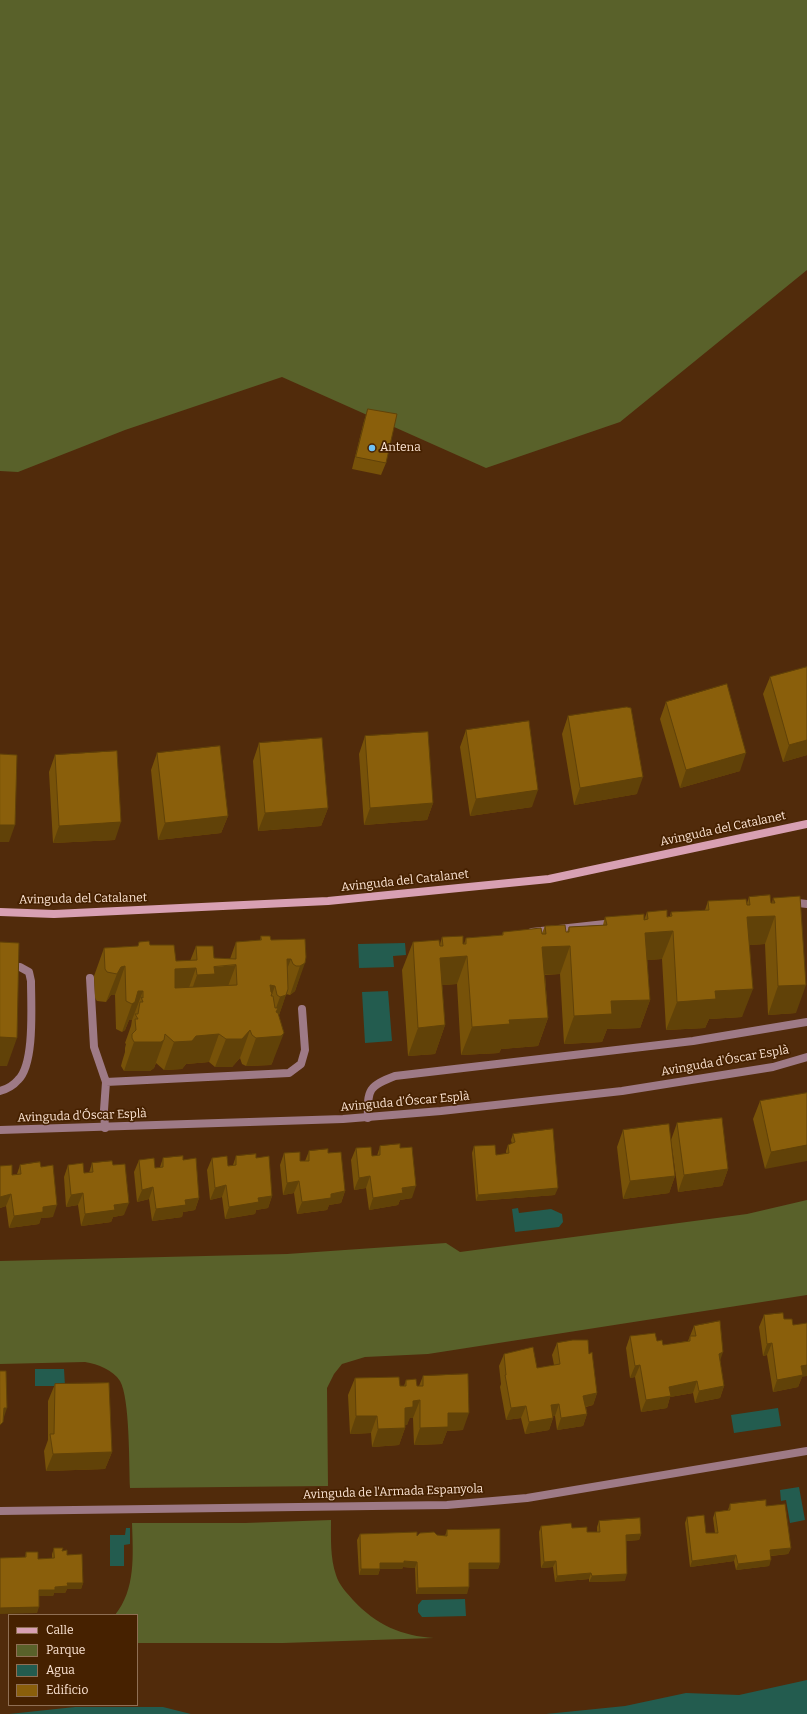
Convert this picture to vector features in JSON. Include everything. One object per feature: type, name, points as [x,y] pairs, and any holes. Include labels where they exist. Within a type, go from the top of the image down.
[{"type":"main road","name":"Avinguda del Catalanet","points":[[0,912],[54,914],[328,901],[549,879],[807,824]]},
{"type":"street","points":[[779,903],[807,904]]},
{"type":"street","points":[[527,933],[620,922]]},
{"type":"street","points":[[0,966],[20,967],[29,972],[31,981],[29,1060],[19,1080],[7,1089],[0,1091]]},
{"type":"street","points":[[90,978],[94,1047],[106,1082],[104,1110],[105,1128]]},
{"type":"street","points":[[106,1082],[289,1073],[301,1064],[305,1050],[302,1009]]},
{"type":"street","points":[[368,1118],[367,1102],[370,1092],[376,1083],[395,1076],[693,1041],[807,1022]]},
{"type":"street","name":"Avinguda d'Óscar Esplà","points":[[0,1130],[105,1128],[368,1118],[622,1092],[772,1067],[807,1057]]},
{"type":"street","name":"Avinguda de l'Armada Espanyola","points":[[0,1511],[447,1505],[528,1498],[807,1451]]},
{"type":"green space","points":[[0,0],[807,0],[807,270],[620,422],[486,468],[282,377],[125,430],[18,472],[0,471]]},
{"type":"green space","points":[[807,1200],[807,1295],[428,1354],[365,1357],[342,1364],[334,1374],[327,1388],[328,1486],[130,1488],[126,1402],[120,1381],[117,1377],[105,1368],[85,1362],[0,1364],[0,1261],[287,1254],[446,1243],[460,1252],[747,1214]]},
{"type":"green space","points":[[331,1520],[331,1548],[334,1568],[339,1582],[348,1595],[362,1609],[390,1628],[411,1635],[434,1638],[283,1643],[138,1643],[138,1614],[116,1614],[122,1605],[130,1583],[133,1559],[132,1523],[245,1523]]},
{"type":"water","points":[[405,943],[406,955],[393,956],[394,967],[359,968],[358,944]]},
{"type":"water","points":[[388,991],[392,1041],[365,1043],[362,992]]},
{"type":"water","points":[[518,1208],[519,1213],[551,1209],[562,1214],[563,1222],[559,1227],[515,1232],[512,1209]]},
{"type":"water","points":[[35,1369],[64,1369],[65,1386],[35,1386]]},
{"type":"water","points":[[778,1408],[781,1426],[734,1433],[731,1415]]},
{"type":"water","points":[[799,1487],[805,1520],[790,1523],[786,1500],[781,1501],[780,1490]]},
{"type":"water","points":[[126,1528],[130,1528],[130,1544],[124,1545],[124,1566],[110,1566],[110,1535],[125,1535]]},
{"type":"water","points":[[465,1599],[466,1616],[422,1617],[418,1612],[418,1605],[422,1600]]},
{"type":"water","points":[[807,1680],[807,1714],[546,1714],[625,1706],[686,1693],[739,1695]]},
{"type":"water","points":[[75,1707],[163,1707],[191,1714],[9,1714]]},
{"type":"building","name":"Antena","points":[[368,409],[397,414],[386,463],[356,457]]},
{"type":"building","points":[[807,667],[807,740],[789,745],[770,677]]},
{"type":"building","points":[[727,684],[746,753],[686,770],[666,702]]},
{"type":"building","points":[[627,707],[631,708],[643,777],[580,788],[568,716]]},
{"type":"building","points":[[529,721],[538,790],[476,799],[466,730]]},
{"type":"building","points":[[428,732],[433,803],[370,808],[365,736]]},
{"type":"building","points":[[322,738],[328,808],[265,813],[259,743]]},
{"type":"building","points":[[220,746],[228,816],[165,823],[157,753]]},
{"type":"building","points":[[117,751],[121,822],[59,826],[55,755]]},
{"type":"building","points":[[0,754],[17,755],[15,825],[0,825]]},
{"type":"building","points":[[770,895],[771,903],[775,903],[773,898],[800,896],[806,985],[778,986],[775,916],[747,917],[753,989],[715,991],[716,999],[677,1002],[673,931],[645,933],[650,1000],[611,1001],[612,1014],[574,1016],[570,946],[542,947],[548,1018],[509,1020],[510,1024],[472,1027],[467,956],[440,958],[445,1025],[418,1028],[413,942],[439,940],[440,946],[443,946],[442,937],[463,936],[463,944],[466,944],[466,938],[503,935],[503,932],[541,928],[542,934],[546,934],[545,926],[565,925],[566,932],[569,932],[569,927],[607,925],[605,917],[644,914],[644,920],[648,919],[647,912],[667,910],[667,917],[672,916],[671,912],[709,910],[708,901],[746,899],[747,905],[750,905],[749,897]]},
{"type":"building","points":[[261,936],[270,936],[271,940],[305,939],[305,963],[300,966],[296,966],[293,964],[291,959],[287,959],[288,989],[286,995],[280,997],[277,995],[275,986],[270,985],[272,993],[271,996],[273,996],[275,1008],[278,1008],[276,1012],[278,1013],[284,1033],[281,1036],[256,1038],[252,1035],[250,1030],[242,1039],[226,1039],[219,1034],[196,1036],[192,1041],[174,1042],[165,1034],[164,1040],[161,1042],[134,1042],[132,1034],[136,1030],[135,1019],[138,1019],[135,1014],[138,1014],[140,1002],[143,1002],[141,997],[143,998],[143,991],[138,991],[135,1002],[132,1004],[126,1001],[125,966],[121,967],[117,974],[107,972],[105,969],[104,948],[138,946],[139,942],[149,941],[150,945],[174,945],[176,961],[197,960],[196,946],[213,946],[214,958],[236,959],[236,942],[261,940]],"holes":[[[236,965],[237,985],[175,988],[175,969],[196,968],[197,975],[215,974],[214,967]]]},
{"type":"building","points":[[0,942],[19,943],[17,1038],[0,1037]]},
{"type":"building","points":[[807,1093],[807,1145],[771,1152],[760,1101]]},
{"type":"building","points":[[722,1118],[728,1169],[684,1175],[677,1123]]},
{"type":"building","points":[[669,1124],[675,1176],[630,1181],[623,1130]]},
{"type":"building","points":[[553,1129],[558,1188],[478,1195],[474,1146],[495,1145],[496,1155],[509,1153],[508,1145],[515,1142],[513,1134]]},
{"type":"building","points":[[400,1144],[400,1148],[412,1147],[416,1186],[402,1188],[403,1193],[373,1198],[370,1176],[359,1178],[356,1148],[371,1147],[372,1156],[380,1155],[380,1146]]},
{"type":"building","points":[[328,1149],[328,1153],[341,1152],[345,1191],[331,1194],[331,1198],[302,1202],[299,1181],[287,1183],[284,1153],[300,1152],[300,1161],[309,1161],[309,1151]]},
{"type":"building","points":[[256,1154],[256,1158],[269,1156],[272,1196],[258,1198],[259,1202],[229,1207],[226,1185],[215,1188],[212,1158],[227,1156],[228,1166],[236,1165],[236,1156]]},
{"type":"building","points":[[183,1156],[183,1160],[196,1158],[199,1198],[185,1200],[186,1205],[156,1209],[153,1187],[142,1190],[139,1160],[154,1158],[155,1168],[163,1167],[163,1158]]},
{"type":"building","points":[[112,1161],[113,1165],[125,1164],[129,1203],[114,1205],[115,1210],[85,1214],[83,1193],[71,1195],[68,1165],[83,1163],[84,1173],[93,1172],[92,1163]]},
{"type":"building","points":[[40,1162],[41,1167],[53,1165],[57,1205],[43,1207],[43,1212],[14,1216],[11,1194],[0,1197],[0,1166],[12,1165],[12,1175],[21,1174],[20,1165]]},
{"type":"building","points":[[783,1313],[784,1319],[792,1319],[793,1325],[807,1323],[807,1365],[801,1366],[803,1375],[777,1380],[772,1343],[767,1344],[764,1315]]},
{"type":"building","points":[[720,1321],[723,1352],[719,1354],[724,1386],[699,1391],[697,1381],[669,1387],[671,1396],[646,1400],[640,1365],[635,1366],[630,1336],[655,1333],[657,1341],[662,1340],[663,1345],[690,1341],[690,1336],[696,1336],[694,1326]]},
{"type":"building","points":[[573,1340],[588,1340],[589,1354],[592,1352],[597,1393],[583,1396],[587,1414],[561,1418],[559,1404],[551,1405],[553,1418],[529,1422],[526,1406],[511,1408],[505,1375],[504,1354],[533,1347],[537,1368],[560,1364],[557,1343]]},
{"type":"building","points":[[0,1371],[6,1371],[7,1408],[4,1408],[3,1422],[0,1425]]},
{"type":"building","points":[[468,1374],[469,1413],[448,1413],[448,1427],[420,1428],[420,1400],[413,1401],[413,1407],[405,1408],[405,1428],[378,1429],[377,1416],[356,1416],[355,1378],[399,1377],[400,1386],[406,1386],[406,1380],[416,1379],[417,1386],[423,1386],[423,1376]]},
{"type":"building","points":[[109,1383],[112,1452],[53,1454],[50,1434],[54,1434],[55,1384]]},
{"type":"building","points":[[766,1500],[766,1506],[785,1504],[791,1548],[770,1550],[771,1560],[738,1564],[736,1555],[692,1561],[687,1517],[704,1515],[706,1533],[718,1533],[715,1512],[730,1510],[730,1504]]},
{"type":"building","points":[[640,1518],[641,1534],[626,1535],[627,1574],[592,1576],[591,1573],[557,1576],[556,1561],[544,1562],[541,1526],[571,1523],[572,1528],[587,1527],[587,1532],[600,1532],[599,1521]]},
{"type":"building","points":[[500,1529],[500,1563],[469,1563],[469,1587],[418,1588],[417,1562],[404,1561],[404,1563],[380,1563],[380,1569],[361,1569],[360,1534],[417,1532],[417,1536],[420,1533],[434,1532],[437,1535],[447,1536],[447,1530]]},
{"type":"building","points":[[54,1548],[63,1548],[62,1551],[67,1550],[67,1555],[82,1554],[83,1583],[67,1583],[68,1586],[55,1587],[55,1590],[39,1590],[39,1607],[0,1608],[0,1558],[26,1557],[26,1552],[38,1552],[38,1559],[54,1558]]},
{"type":"place","name":"Antena","points":[[372,448]]}]
